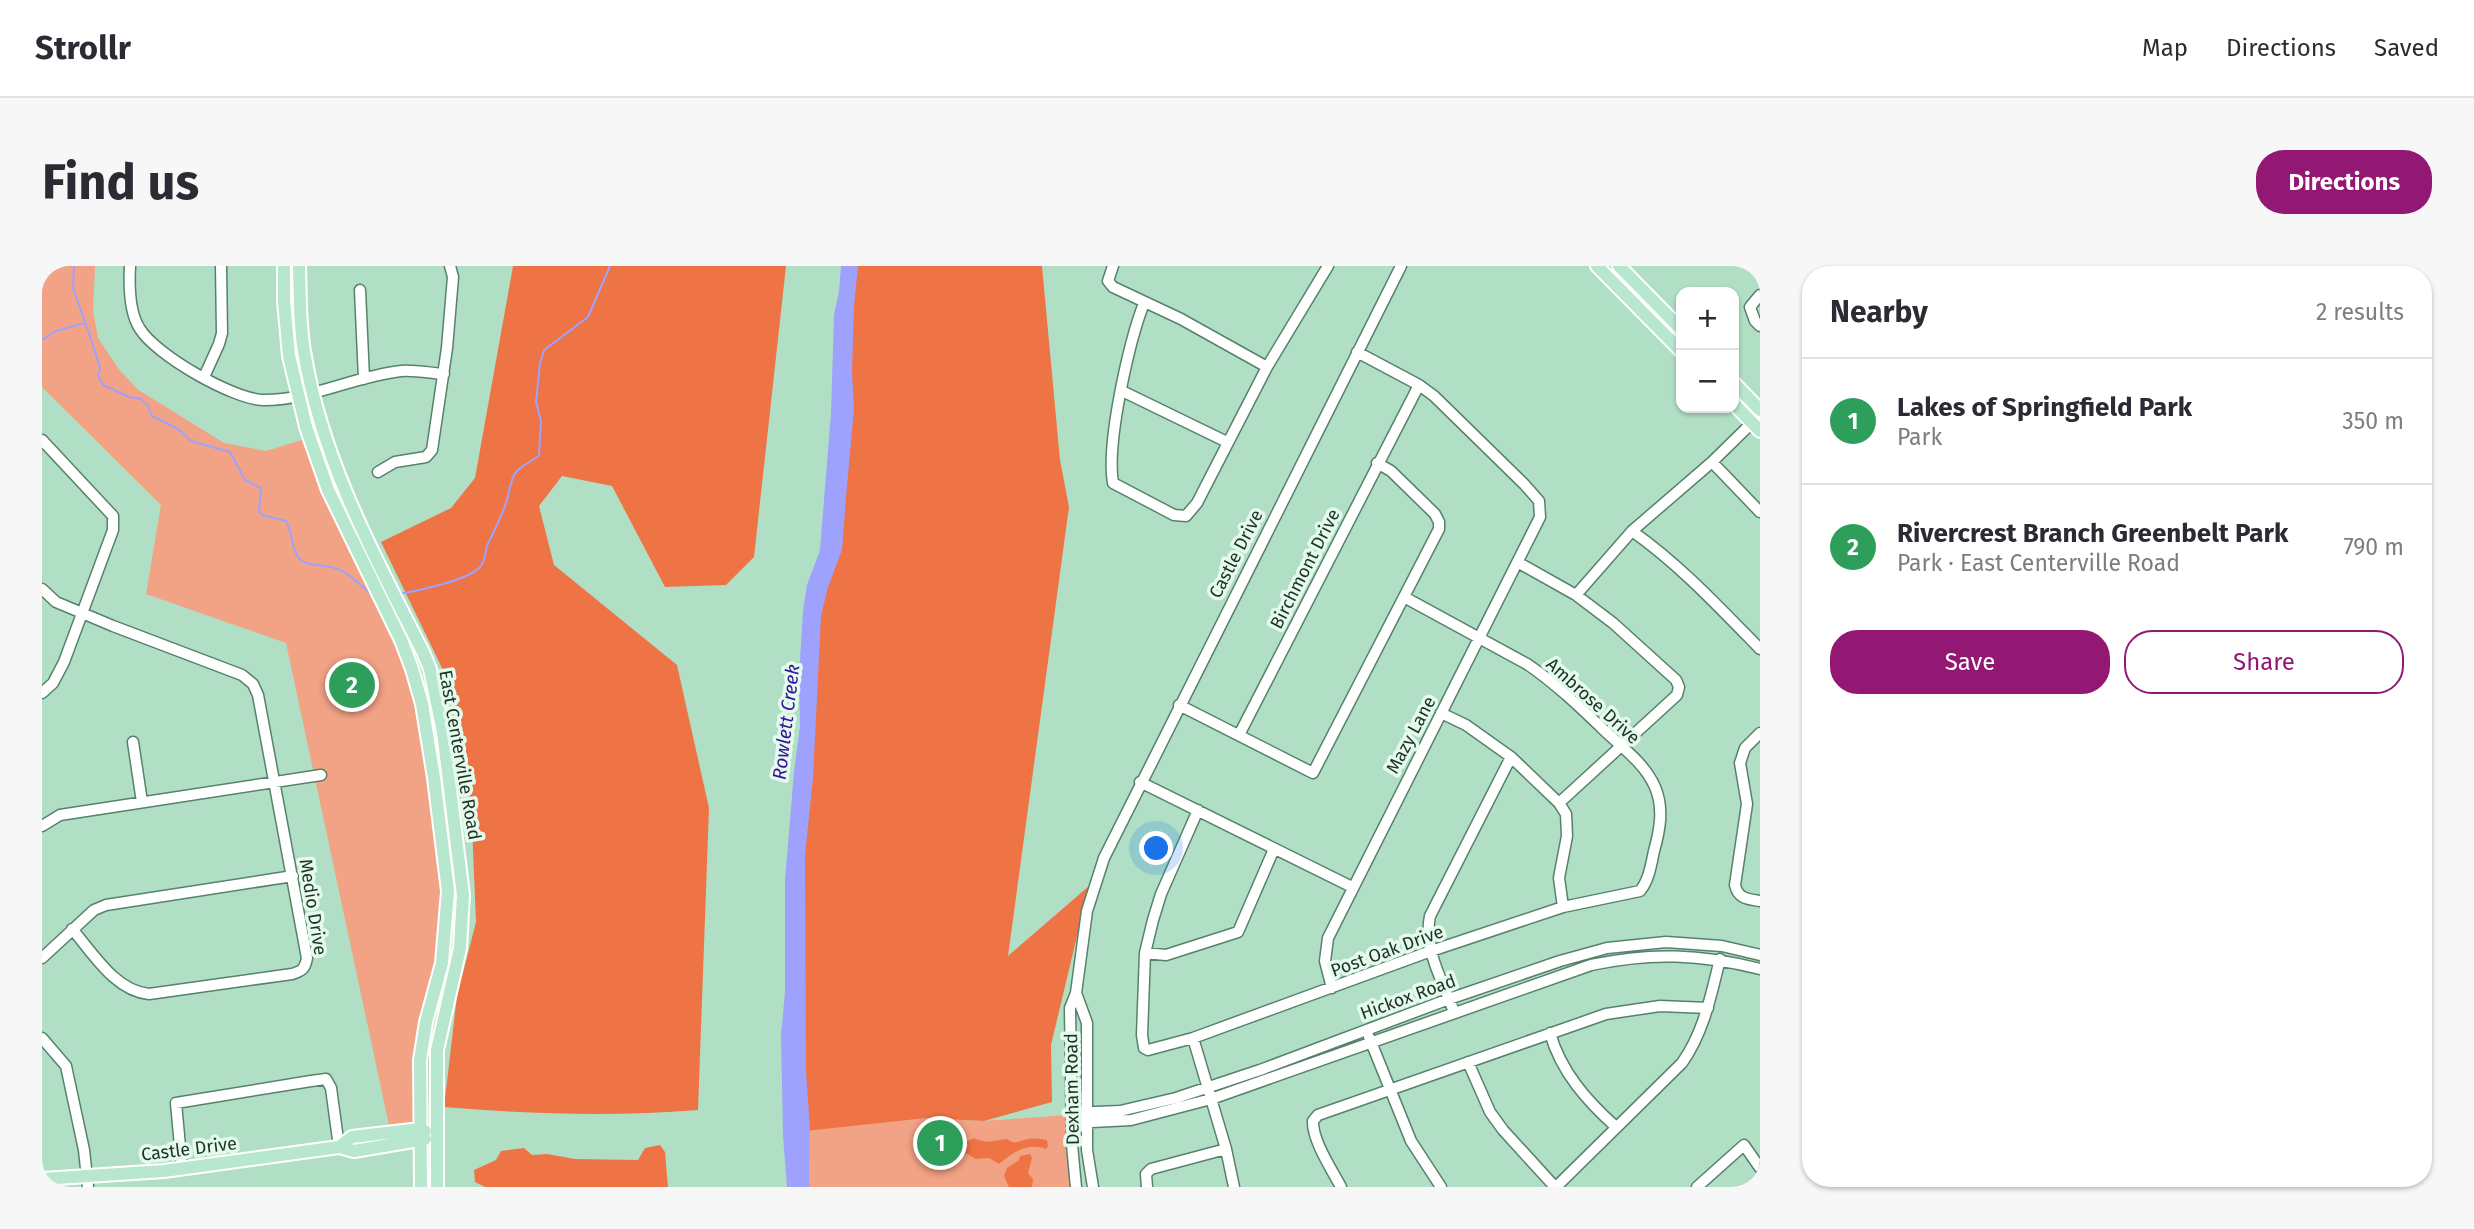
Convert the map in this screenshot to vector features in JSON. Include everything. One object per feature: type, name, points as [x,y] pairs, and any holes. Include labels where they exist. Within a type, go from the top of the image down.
[{"type":"main road","name":"East Centerville Road","points":[[284,266],[288,345],[298,396],[319,470],[401,640],[422,704],[441,826],[448,891],[442,963],[422,1042],[419,1078],[421,1187]]},
{"type":"main road","name":"East Centerville Road","points":[[299,266],[304,351],[336,469],[430,670],[443,732],[463,895],[460,948],[437,1050],[437,1187]]},
{"type":"main road","points":[[1597,266],[1680,350]]},
{"type":"main road","points":[[1619,266],[1676,324]]},
{"type":"main road","points":[[1643,314],[1655,303]]},
{"type":"main road","points":[[1739,388],[1760,410]]},
{"type":"main road","points":[[1739,408],[1757,423]]},
{"type":"main road","name":"Castle Drive","points":[[42,1180],[88,1182],[340,1147],[352,1137],[435,1134]]},
{"type":"street","points":[[130,266],[132,306],[139,329],[166,356],[204,377],[256,399],[298,396],[401,371],[444,374]]},
{"type":"street","points":[[204,377],[222,332],[221,266]]},
{"type":"street","points":[[378,472],[395,461],[426,457],[430,454],[444,374],[453,277],[450,266]]},
{"type":"street","points":[[1113,266],[1108,281],[1113,287],[1181,319],[1267,367]]},
{"type":"street","points":[[1144,303],[1135,325],[1112,448],[1113,483],[1174,515],[1186,516],[1197,503],[1267,367],[1328,266]]},
{"type":"street","name":"Castle Drive","points":[[1104,858],[1401,266]]},
{"type":"street","points":[[360,290],[365,379]]},
{"type":"street","points":[[1760,295],[1750,307],[1760,326]]},
{"type":"street","points":[[1357,352],[1419,384]]},
{"type":"street","name":"Birchmont Drive","points":[[1239,735],[1419,384]]},
{"type":"street","name":"Mazy Lane","points":[[1332,988],[1325,961],[1328,938],[1540,517],[1539,501],[1470,429],[1419,384]]},
{"type":"street","points":[[1122,391],[1227,442]]},
{"type":"street","points":[[1576,596],[1632,531],[1757,423]]},
{"type":"street","points":[[42,440],[113,516],[113,530],[64,662],[53,682],[42,693]]},
{"type":"street","points":[[1712,462],[1760,512]]},
{"type":"street","points":[[1180,705],[1313,773],[1439,529],[1435,514],[1405,484],[1377,463]]},
{"type":"street","points":[[1632,531],[1682,569],[1760,649]]},
{"type":"street","points":[[1519,563],[1576,596],[1613,623],[1676,680],[1679,687],[1677,695],[1559,803]]},
{"type":"street","points":[[42,589],[57,602],[82,613]]},
{"type":"street","name":"Ambrose Drive","points":[[1404,597],[1527,664],[1545,677],[1645,770],[1656,788],[1660,808],[1659,833],[1645,884],[1640,891]]},
{"type":"street","name":"Medio Drive","points":[[72,929],[120,984],[137,993],[149,994],[292,974],[306,967],[307,958],[293,876],[258,695],[247,678],[82,613]]},
{"type":"street","points":[[1441,713],[1466,725],[1511,757],[1559,803],[1566,814],[1567,825],[1559,878],[1563,907]]},
{"type":"street","points":[[1760,733],[1745,748],[1740,763],[1747,804],[1735,885],[1741,897],[1760,901]]},
{"type":"street","points":[[133,742],[142,802]]},
{"type":"street","points":[[1454,1012],[1431,951],[1428,926],[1434,906],[1511,757]]},
{"type":"street","points":[[42,826],[60,815],[321,775]]},
{"type":"street","points":[[1140,782],[1352,887]]},
{"type":"street","points":[[1198,810],[1161,894],[1145,953],[1166,955],[1238,932],[1275,849]]},
{"type":"street","name":"Dexham Road","points":[[1076,1187],[1070,1008],[1076,993],[1087,911],[1104,858]]},
{"type":"street","points":[[42,958],[94,910],[106,905],[293,876]]},
{"type":"street","name":"Post Oak Drive","points":[[1145,953],[1142,1035],[1144,1048],[1148,1050],[1193,1038],[1431,951],[1563,907],[1640,891]]},
{"type":"street","name":"Hickox Road","points":[[1086,1118],[1150,1105],[1207,1087],[1579,955],[1626,945],[1666,942],[1703,944],[1760,955]]},
{"type":"street","name":"Hickox Road","points":[[1072,1118],[1131,1120],[1211,1099],[1591,965],[1623,958],[1672,955],[1720,959],[1760,969]]},
{"type":"street","points":[[1468,1062],[1490,1111],[1503,1130],[1556,1187],[1682,1063],[1695,1044],[1708,1008],[1720,959]]},
{"type":"street","name":"Dexham Road","points":[[1076,993],[1087,1023],[1087,1150],[1093,1187]]},
{"type":"street","points":[[1341,1187],[1313,1129],[1313,1121],[1318,1115],[1606,1014],[1660,1006],[1708,1008]]},
{"type":"street","points":[[1367,1029],[1410,1141],[1441,1187]]},
{"type":"street","points":[[1550,1033],[1564,1069],[1616,1128]]},
{"type":"street","points":[[42,1038],[66,1066],[88,1182]]},
{"type":"street","points":[[1193,1038],[1226,1149],[1234,1187]]},
{"type":"street","points":[[182,1168],[176,1103],[326,1079],[331,1088],[340,1147]]},
{"type":"street","points":[[1697,1187],[1744,1145],[1760,1168]]},
{"type":"street","points":[[1147,1187],[1146,1174],[1151,1169],[1226,1149]]},
{"type":"shaded area","points":[[42,266],[95,266],[93,311],[98,338],[118,368],[137,389],[224,443],[266,451],[302,440],[335,522],[401,659],[417,710],[442,882],[436,958],[414,1058],[414,1118],[409,1127],[390,1130],[286,643],[146,594],[161,505],[42,387]]},
{"type":"shaded area","points":[[513,266],[786,266],[754,557],[726,585],[665,587],[612,486],[562,476],[539,506],[554,565],[677,665],[709,808],[698,1110],[571,1114],[444,1107],[457,996],[476,922],[471,802],[442,668],[381,542],[451,508],[475,478]]},
{"type":"shaded area","points":[[850,266],[1042,266],[1060,460],[1069,507],[1008,956],[1089,886],[1051,1045],[1052,1102],[984,1121],[927,1118],[805,1131],[796,873]]},
{"type":"shaded area","points":[[1067,1115],[1072,1187],[809,1187],[810,1130],[927,1118],[984,1121]]},
{"type":"shaded area","points":[[974,1138],[987,1142],[1040,1139],[1047,1140],[1048,1146],[1046,1149],[1021,1149],[999,1164],[989,1158],[975,1159],[964,1154],[963,1150],[968,1145],[966,1142]]},
{"type":"shaded area","points":[[660,1145],[665,1152],[668,1187],[485,1187],[475,1182],[474,1170],[496,1160],[501,1151],[524,1148],[532,1155],[638,1160],[645,1148]]},
{"type":"shaded area","points":[[1030,1154],[1032,1158],[1028,1173],[1033,1179],[1032,1187],[1009,1187],[1004,1176],[1007,1168],[1019,1160],[1020,1156]]},
{"type":"water","points":[[841,266],[858,266],[852,372],[854,409],[842,550],[828,587],[821,616],[813,778],[805,855],[809,1187],[787,1187],[781,1035],[785,992],[785,880],[800,726],[799,676],[803,611],[807,585],[820,550],[831,413],[834,315]]},
{"type":"waterway","points":[[74,266],[73,288],[100,368],[98,375],[103,385],[129,397],[141,399],[152,416],[178,429],[191,441],[230,452],[245,480],[261,488],[259,511],[262,515],[286,521],[299,558],[309,564],[331,567],[343,572],[373,595]]},
{"type":"waterway","points":[[399,594],[454,580],[474,572],[482,565],[487,546],[505,506],[513,476],[539,456],[541,421],[536,402],[544,350],[588,317],[610,266]]},
{"type":"waterway","points":[[42,340],[56,331],[85,323]]},
{"type":"place","name":"Rivercrest Branch Greenbelt Park","points":[[352,685]]},
{"type":"place","name":"Lakes of Springfield Park","points":[[940,1143]]},
{"type":"water label","name":"Rowlett Creek","points":[[786,722]]}]
